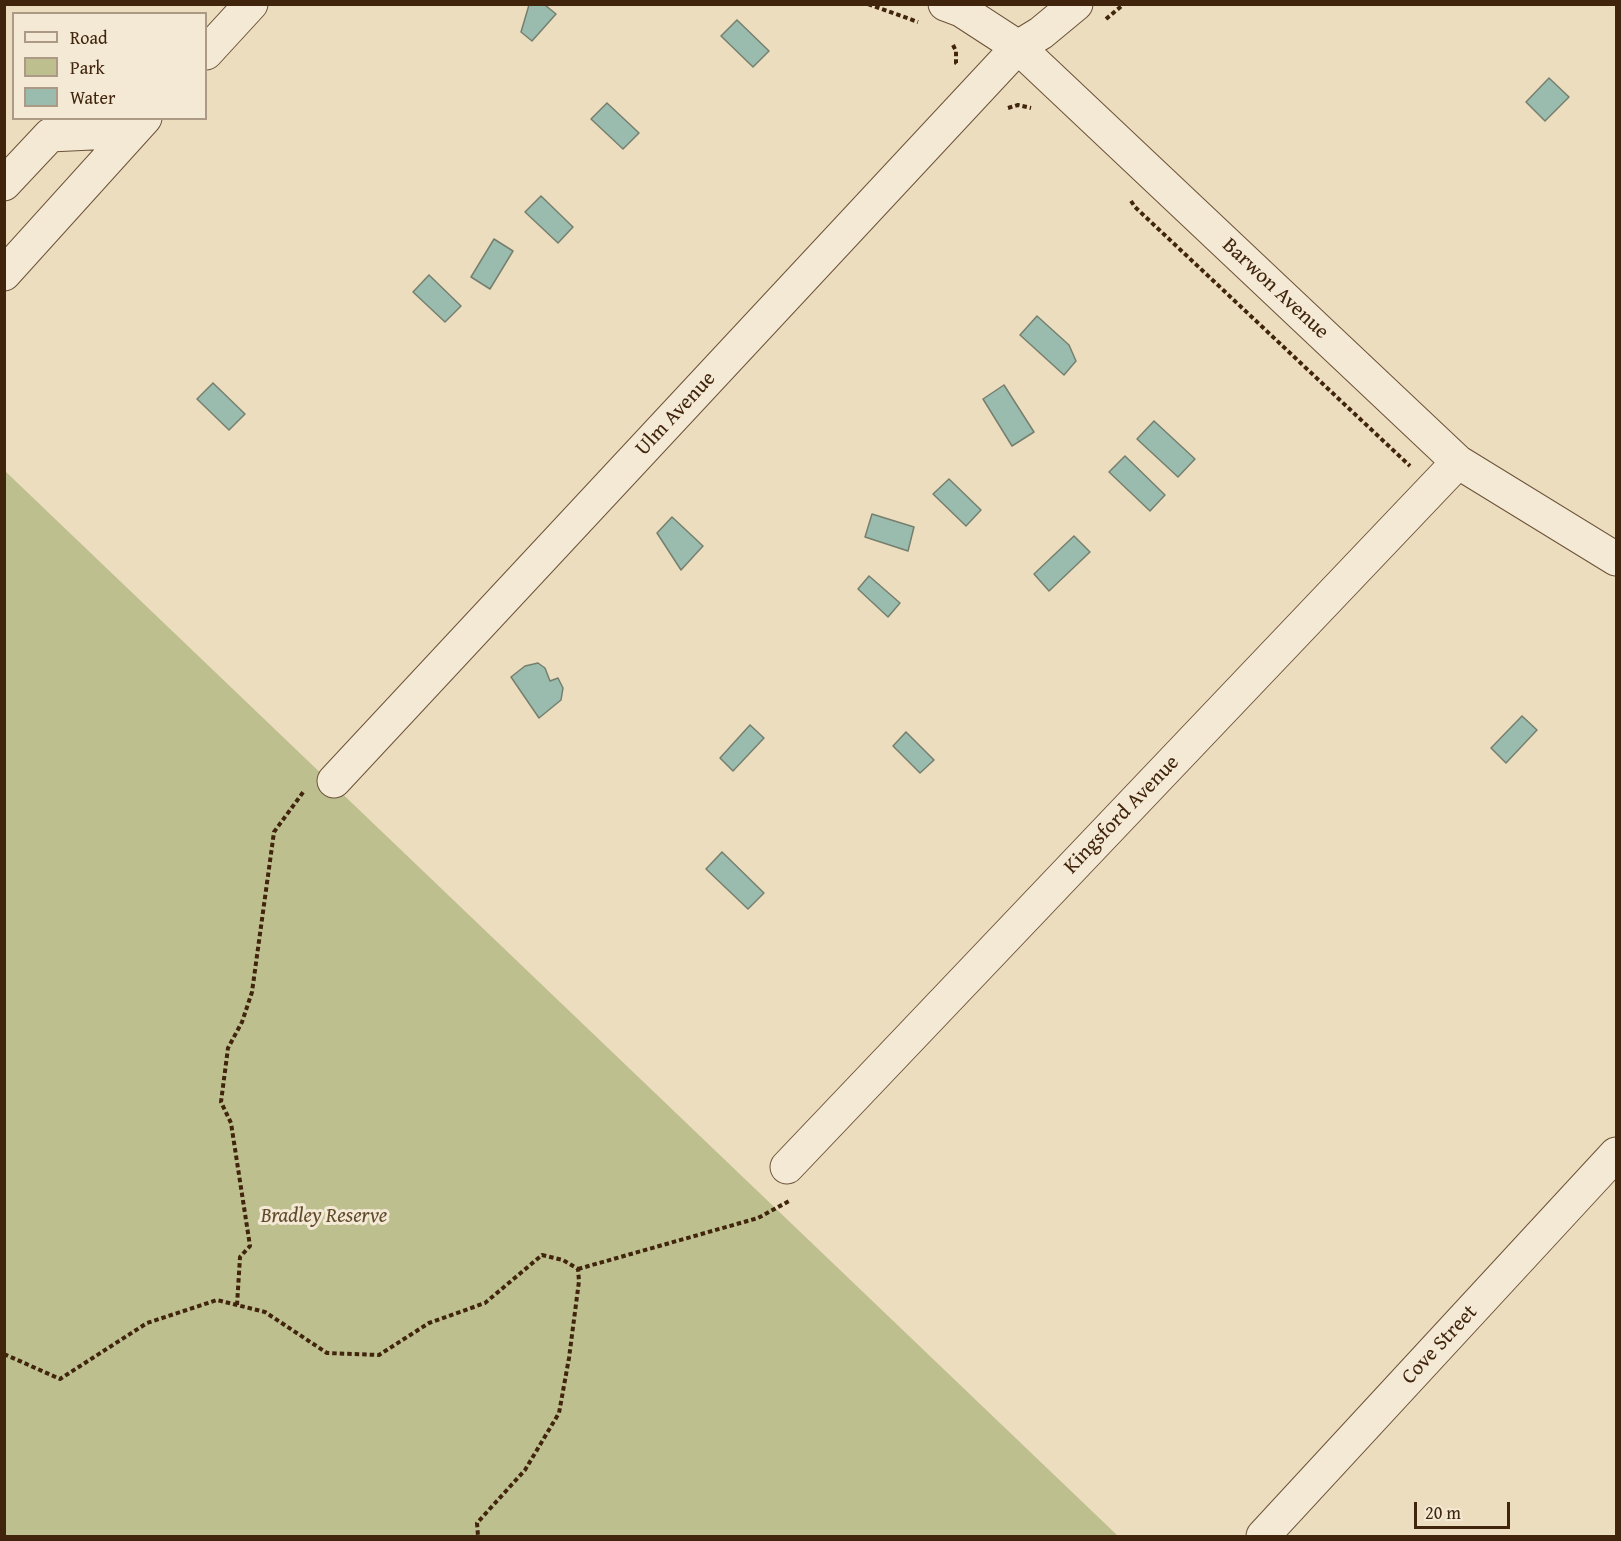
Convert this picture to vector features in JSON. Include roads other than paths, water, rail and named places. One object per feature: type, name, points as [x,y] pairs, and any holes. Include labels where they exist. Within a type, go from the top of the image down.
[{"type":"street","points":[[207,52],[251,4]]},
{"type":"street","name":"Barwon Avenue","points":[[945,4],[961,10],[1018,47],[1458,462],[1617,559]]},
{"type":"street","name":"Ulm Avenue","points":[[334,781],[1018,47],[1041,33],[1076,4]]},
{"type":"street","points":[[4,184],[51,135],[139,125]]},
{"type":"street","points":[[4,274],[139,125]]},
{"type":"street","name":"Kingsford Avenue","points":[[787,1167],[1458,462]]},
{"type":"street","name":"Cove Street","points":[[1263,1536],[1617,1154]]},
{"type":"water","points":[[529,5],[545,5],[556,14],[532,41],[521,32]]},
{"type":"water","points":[[737,20],[769,51],[753,67],[721,36]]},
{"type":"water","points":[[1549,78],[1569,97],[1545,121],[1526,102]]},
{"type":"water","points":[[607,103],[639,133],[623,149],[591,119]]},
{"type":"water","points":[[541,196],[573,227],[558,243],[525,212]]},
{"type":"water","points":[[494,239],[513,251],[490,289],[471,277]]},
{"type":"water","points":[[429,275],[461,306],[445,322],[413,292]]},
{"type":"water","points":[[1037,316],[1069,345],[1076,361],[1064,375],[1020,335]]},
{"type":"water","points":[[213,383],[245,414],[229,430],[197,399]]},
{"type":"water","points":[[1004,385],[1034,432],[1012,446],[983,399]]},
{"type":"water","points":[[1154,421],[1195,459],[1178,477],[1137,439]]},
{"type":"water","points":[[1125,456],[1165,495],[1150,511],[1109,472]]},
{"type":"water","points":[[949,479],[981,510],[966,526],[933,494]]},
{"type":"water","points":[[872,514],[914,527],[908,551],[865,537]]},
{"type":"water","points":[[672,517],[703,546],[681,570],[657,533]]},
{"type":"water","points":[[1074,536],[1090,552],[1049,591],[1034,574]]},
{"type":"water","points":[[869,576],[900,603],[888,617],[858,589]]},
{"type":"water","points":[[538,663],[545,668],[550,681],[558,678],[563,688],[561,700],[539,718],[511,677],[525,666]]},
{"type":"water","points":[[1522,716],[1537,730],[1506,763],[1491,748]]},
{"type":"water","points":[[750,725],[764,738],[733,771],[720,758]]},
{"type":"water","points":[[906,732],[934,760],[920,773],[893,746]]},
{"type":"water","points":[[722,852],[764,893],[748,909],[706,869]]},
{"type":"park label","name":"Bradley Reserve","points":[[324,1217]]}]
